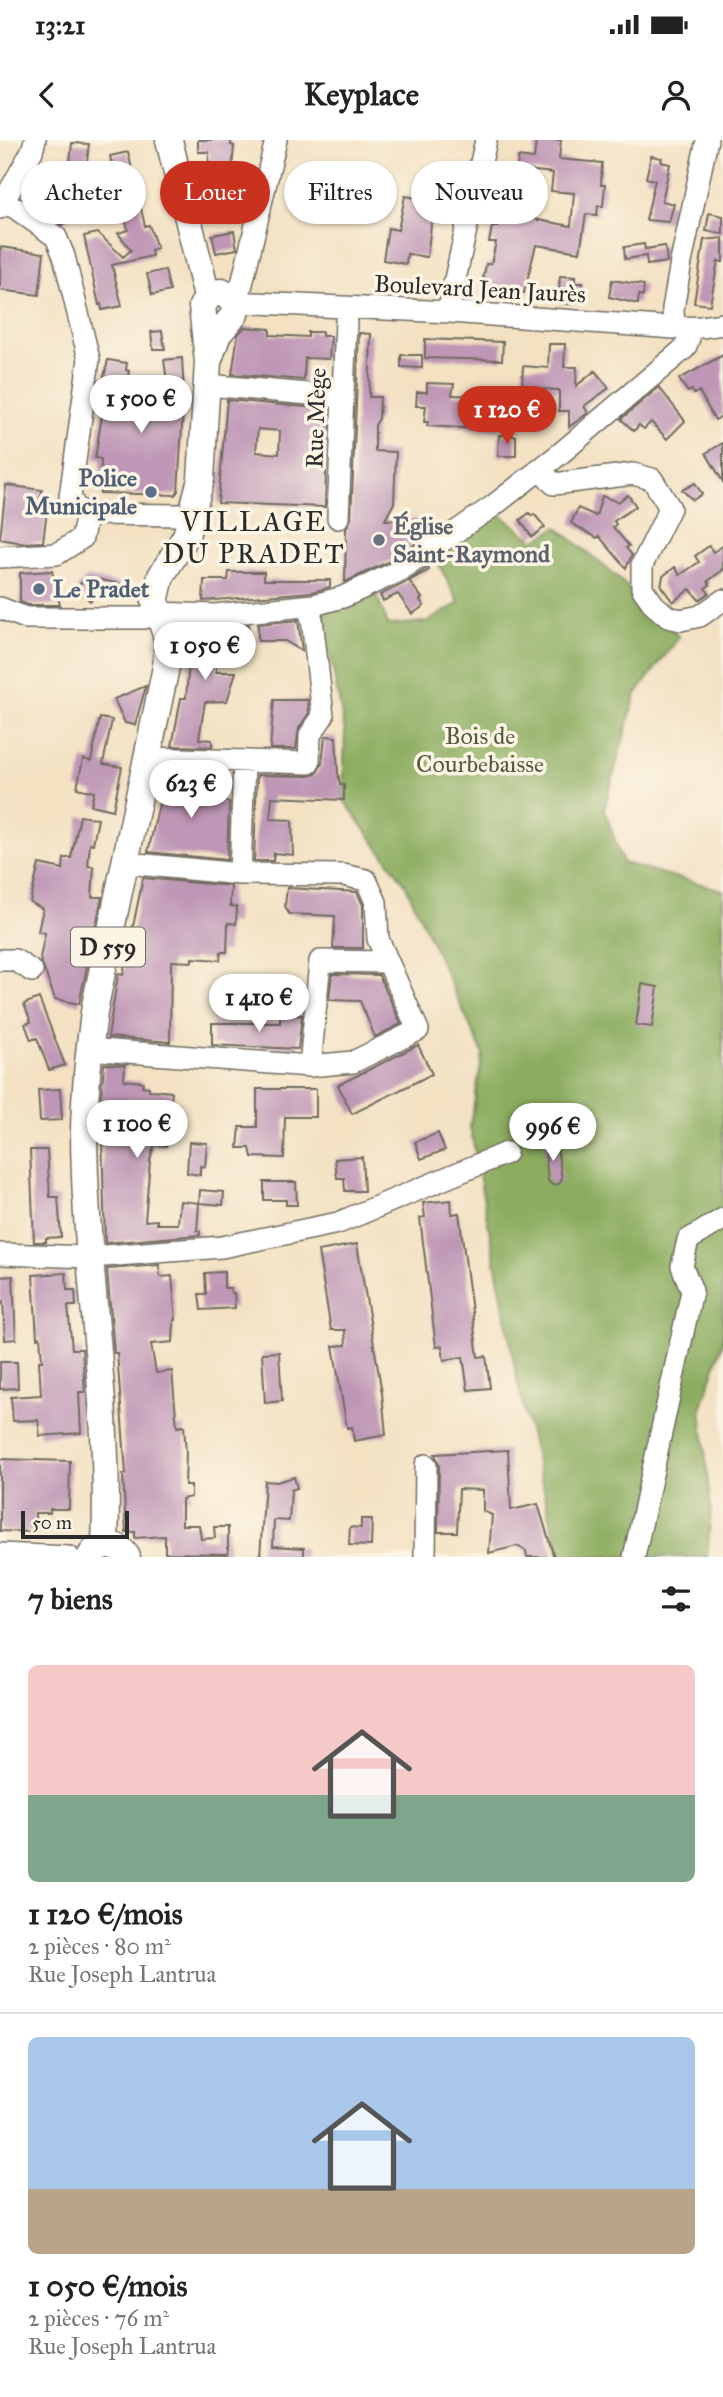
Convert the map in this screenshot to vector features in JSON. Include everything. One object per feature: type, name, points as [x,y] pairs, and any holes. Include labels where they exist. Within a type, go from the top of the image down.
[{"type":"main road","points":[[169,140],[223,308],[208,373]]},
{"type":"main road","name":"D 559","points":[[107,1553],[102,1384],[84,1129],[88,1049],[167,659],[168,641],[157,613],[157,589],[161,576],[188,527],[201,479],[208,373]]},
{"type":"street","points":[[21,140],[22,161]]},
{"type":"street","points":[[27,161],[35,140]]},
{"type":"street","points":[[223,308],[242,284],[276,140]]},
{"type":"street","points":[[450,312],[486,140]]},
{"type":"street","points":[[0,608],[26,618],[144,618],[157,613],[215,615],[311,610],[399,571],[482,514],[685,348],[673,332],[673,309],[707,140]]},
{"type":"street","points":[[21,173],[2,204],[56,237],[64,256],[89,359],[70,497],[75,507],[87,514],[182,515],[188,527]]},
{"type":"street","name":"Boulevard Jean Jaurès","points":[[223,308],[450,312],[723,335]]},
{"type":"street","name":"Boulevard Jean Jaurès","points":[[223,308],[346,321],[571,330],[673,332],[723,324]]},
{"type":"street","name":"Rue Mège","points":[[338,518],[346,321]]},
{"type":"street","points":[[208,373],[343,397]]},
{"type":"street","points":[[539,469],[554,484],[632,474],[652,479],[670,508],[642,565],[642,589],[668,617],[681,620],[700,616],[723,600]]},
{"type":"street","points":[[0,557],[57,554],[82,538],[87,514]]},
{"type":"street","points":[[148,758],[309,763],[310,734],[323,716],[311,610]]},
{"type":"street","points":[[240,874],[244,762]]},
{"type":"street","points":[[88,1049],[310,1066],[353,1062],[418,1030],[378,939],[376,902],[366,880],[343,875],[240,874],[127,863]]},
{"type":"street","points":[[0,960],[15,960],[32,971]]},
{"type":"street","points":[[310,1066],[320,961],[388,962]]},
{"type":"street","points":[[0,1254],[92,1257],[222,1247],[338,1223],[506,1153]]},
{"type":"street","points":[[634,1557],[692,1291],[682,1266],[688,1240],[723,1219]]},
{"type":"street","points":[[425,1557],[426,1465]]},
{"type":"street","points":[[0,1553],[69,1557]]},
{"type":"green space","name":"Bois de Courbebaisse","points":[[498,513],[535,541],[557,527],[618,578],[679,637],[636,694],[604,809],[623,863],[723,890],[723,1342],[701,1409],[711,1512],[707,1557],[560,1557],[518,1384],[470,1126],[483,1054],[405,884],[343,799],[345,731],[321,608],[374,588],[388,625],[427,622],[459,603],[434,555]]},
{"type":"building","points":[[198,140],[231,140],[231,145],[234,146],[233,161],[209,161],[209,152],[198,152]]},
{"type":"building","points":[[536,140],[561,140],[559,159],[602,163],[601,185],[605,185],[603,206],[598,206],[597,215],[586,214],[580,252],[536,245],[524,293],[489,287],[490,279],[483,278],[486,264],[491,264],[496,242],[489,242],[492,227],[497,227],[498,224],[548,224],[548,222],[571,226],[574,193],[551,191],[553,173],[548,172],[548,161],[518,161],[518,157],[534,159]]},
{"type":"building","points":[[72,143],[89,144],[87,161],[70,161]]},
{"type":"building","points":[[128,152],[130,161],[111,161],[110,156]]},
{"type":"building","points":[[651,156],[662,158],[661,162],[670,164],[662,201],[674,204],[669,222],[646,220],[655,180],[646,178]]},
{"type":"building","points":[[405,196],[411,197],[411,224],[431,224],[427,257],[407,254],[406,264],[383,260],[388,228],[398,230]]},
{"type":"building","points":[[709,213],[723,216],[723,234],[706,231]]},
{"type":"building","points":[[127,224],[149,225],[157,248],[151,250],[152,256],[112,265],[122,306],[102,310],[84,236],[98,233],[123,257],[131,250],[118,233],[128,230]]},
{"type":"building","points":[[234,231],[237,249],[216,253],[212,235]]},
{"type":"building","points":[[723,238],[723,262],[718,261],[710,305],[694,303],[704,240]]},
{"type":"building","points":[[644,244],[645,249],[665,246],[667,262],[647,265],[646,256],[625,259],[624,247]]},
{"type":"building","points":[[1,247],[44,253],[39,295],[0,290]]},
{"type":"building","points":[[165,270],[170,291],[152,295],[147,274]]},
{"type":"building","points":[[560,276],[575,277],[575,283],[583,283],[583,301],[575,300],[575,304],[558,303]]},
{"type":"building","points":[[612,280],[644,285],[643,296],[639,295],[638,304],[609,297]]},
{"type":"building","points":[[245,327],[270,329],[270,335],[308,337],[308,332],[322,332],[322,336],[331,336],[329,359],[305,358],[304,380],[232,374],[238,334]]},
{"type":"building","points":[[162,331],[165,349],[153,349],[151,332]]},
{"type":"building","points":[[359,333],[371,334],[369,397],[380,397],[379,419],[375,425],[375,451],[396,452],[394,503],[385,520],[431,519],[431,533],[392,560],[345,582],[346,528],[351,519]]},
{"type":"building","points":[[425,339],[503,342],[502,360],[425,358]]},
{"type":"building","points":[[549,344],[565,344],[564,367],[577,367],[576,386],[595,371],[609,388],[584,406],[588,413],[569,427],[569,411],[559,411],[559,390],[522,388],[523,366],[548,368]]},
{"type":"building","points":[[401,355],[422,355],[422,368],[401,367]]},
{"type":"building","points":[[723,355],[723,415],[715,420],[699,391],[694,394],[692,390],[688,392],[679,379]]},
{"type":"building","points":[[182,358],[184,394],[178,491],[175,495],[100,493],[101,459],[95,458],[105,398],[101,398],[101,390],[108,360],[127,363],[126,370],[129,371],[125,398],[162,403],[160,379],[167,381],[164,360]]},
{"type":"building","points":[[427,383],[454,384],[452,395],[486,396],[486,403],[500,404],[499,430],[427,426],[428,422],[424,422],[426,406],[416,406],[417,392],[427,392]]},
{"type":"building","points":[[659,387],[685,421],[667,439],[651,422],[644,429],[639,425],[634,431],[621,419]]},
{"type":"building","points":[[227,400],[328,409],[325,507],[218,503]],"holes":[[[258,429],[280,431],[279,454],[256,452]]]},
{"type":"building","points":[[499,435],[516,436],[516,456],[498,456]]},
{"type":"building","points":[[723,443],[723,482],[706,453]]},
{"type":"building","points":[[695,483],[702,494],[693,500],[682,490]]},
{"type":"building","points":[[6,485],[42,490],[40,501],[48,502],[43,542],[22,543],[0,539]]},
{"type":"building","points":[[628,495],[636,506],[614,521],[616,524],[613,527],[629,546],[626,548],[632,555],[626,568],[599,536],[597,538],[571,523],[578,508],[596,516],[602,496],[618,502]]},
{"type":"building","points":[[529,513],[532,516],[534,514],[545,527],[532,537],[520,520]]},
{"type":"building","points":[[709,546],[713,552],[723,546],[723,570],[708,581],[710,585],[705,588],[709,593],[699,600],[690,589],[673,602],[661,586],[663,576],[675,567],[680,575],[699,562],[695,556]]},
{"type":"building","points":[[428,567],[429,570],[409,581],[422,598],[420,600],[424,606],[412,614],[398,594],[383,601],[380,595],[405,583]]},
{"type":"building","name":"Le Pradet","points":[[52,571],[60,605],[28,605],[20,602],[20,573]]},
{"type":"building","points":[[229,572],[264,572],[264,580],[330,580],[330,587],[312,592],[203,601],[204,580],[228,580]]},
{"type":"building","points":[[87,577],[122,584],[90,601],[76,588]]},
{"type":"building","points":[[298,620],[302,651],[285,641],[258,641],[258,624]]},
{"type":"building","points":[[249,625],[244,644],[216,644],[216,672],[236,672],[227,701],[205,702],[199,739],[212,740],[212,747],[172,746],[181,698],[186,698],[192,627]]},
{"type":"building","points":[[146,686],[135,725],[125,723],[114,699]]},
{"type":"building","points":[[274,700],[308,700],[309,713],[299,728],[296,749],[270,749]]},
{"type":"building","points":[[100,718],[112,720],[103,764],[122,767],[113,810],[91,805],[94,792],[77,788],[83,759],[91,761]]},
{"type":"building","points":[[325,736],[336,737],[338,773],[340,785],[344,785],[344,800],[272,797],[270,819],[292,820],[293,855],[274,853],[273,861],[254,861],[257,775],[316,774],[322,764]]},
{"type":"building","points":[[168,772],[210,773],[209,801],[229,802],[227,860],[148,852],[160,800],[167,800]]},
{"type":"building","points":[[80,816],[98,819],[93,844],[90,843],[88,866],[94,867],[92,897],[102,897],[79,1004],[55,999],[40,958],[45,933],[38,931],[43,909],[30,902],[39,864],[63,869],[64,858],[71,858]]},
{"type":"building","points":[[143,878],[231,886],[230,906],[237,907],[236,924],[228,923],[227,952],[221,952],[220,960],[192,958],[192,962],[171,961],[170,1042],[108,1037],[118,974],[123,975]]},
{"type":"building","points":[[287,888],[357,892],[363,905],[363,948],[333,948],[335,916],[289,914],[285,906]]},
{"type":"building","points":[[332,974],[379,975],[401,1024],[375,1037],[360,1001],[329,1000]]},
{"type":"building","points":[[642,984],[658,987],[652,1027],[636,1025]]},
{"type":"building","points":[[39,998],[65,1065],[49,1070],[37,1038],[31,1040],[25,1024],[31,1022],[24,1004]]},
{"type":"building","points":[[302,1015],[298,1049],[212,1045],[212,1023],[280,1023],[280,1016]]},
{"type":"building","points":[[418,1045],[432,1074],[352,1114],[338,1085]]},
{"type":"building","points":[[104,1064],[125,1065],[124,1080],[143,1082],[142,1086],[149,1087],[149,1090],[172,1092],[166,1146],[154,1145],[150,1160],[145,1221],[178,1224],[180,1201],[199,1203],[197,1231],[200,1231],[200,1235],[105,1243],[101,1098]]},
{"type":"building","points":[[60,1089],[62,1120],[40,1121],[38,1090]]},
{"type":"building","points":[[257,1089],[316,1089],[316,1117],[285,1117],[284,1158],[252,1157],[250,1148],[238,1148],[240,1127],[257,1127]]},
{"type":"building","points":[[438,1133],[445,1150],[421,1159],[415,1142]]},
{"type":"building","points":[[556,1140],[562,1179],[559,1184],[552,1185],[548,1181],[544,1141]]},
{"type":"building","points":[[189,1142],[207,1143],[205,1167],[200,1166],[200,1175],[187,1173]]},
{"type":"building","points":[[30,1150],[47,1150],[50,1197],[58,1197],[61,1237],[46,1238],[46,1242],[34,1242]]},
{"type":"building","points":[[362,1157],[364,1191],[345,1191],[344,1178],[337,1178],[335,1159]]},
{"type":"building","points":[[264,1182],[296,1182],[297,1205],[286,1205],[286,1200],[264,1200]]},
{"type":"building","points":[[200,1190],[224,1192],[223,1205],[199,1203]]},
{"type":"building","points":[[451,1200],[452,1214],[459,1213],[478,1357],[486,1356],[490,1388],[468,1390],[463,1357],[444,1360],[442,1346],[436,1347],[420,1218],[425,1217],[423,1203]]},
{"type":"building","points":[[357,1244],[382,1393],[386,1435],[354,1441],[352,1427],[347,1428],[333,1346],[346,1345],[345,1330],[331,1330],[318,1251]]},
{"type":"building","points":[[159,1265],[160,1277],[172,1276],[176,1320],[173,1342],[151,1344],[156,1373],[172,1371],[177,1427],[184,1426],[185,1485],[191,1485],[191,1497],[182,1499],[182,1525],[199,1525],[201,1539],[215,1538],[214,1527],[228,1527],[228,1554],[165,1553],[165,1536],[135,1538],[135,1532],[126,1532],[123,1474],[126,1474],[117,1353],[114,1353],[107,1269]]},
{"type":"building","points":[[224,1272],[224,1288],[230,1288],[231,1293],[234,1293],[235,1308],[201,1310],[199,1294],[206,1294],[205,1273]]},
{"type":"building","points":[[66,1273],[67,1290],[75,1290],[76,1306],[68,1306],[72,1349],[82,1349],[85,1392],[79,1392],[81,1433],[40,1436],[38,1420],[13,1421],[11,1397],[41,1395],[39,1361],[42,1361],[40,1337],[37,1338],[33,1275]]},
{"type":"building","points":[[13,1276],[16,1339],[5,1340],[0,1277]]},
{"type":"building","points":[[279,1352],[282,1401],[265,1403],[262,1353]]},
{"type":"building","points":[[0,1362],[17,1362],[18,1388],[0,1389]]},
{"type":"building","points":[[508,1450],[511,1510],[538,1504],[554,1557],[527,1557],[526,1551],[517,1546],[489,1553],[492,1515],[483,1511],[483,1490],[459,1489],[457,1532],[438,1532],[439,1465],[435,1454]]},
{"type":"building","points":[[0,1459],[70,1461],[69,1509],[50,1509],[50,1513],[35,1513],[35,1532],[0,1531]]},
{"type":"building","points":[[294,1477],[297,1488],[291,1490],[289,1521],[274,1520],[273,1546],[304,1548],[304,1557],[260,1557],[265,1481],[277,1482]]},
{"type":"building","points":[[361,1519],[372,1519],[371,1546],[349,1545],[350,1527],[361,1528]]},
{"type":"place","name":"Police Municipale","points":[[151,492]]},
{"type":"place","name":"Église Saint-Raymond","points":[[379,540]]},
{"type":"place","name":"Le Pradet","points":[[39,589]]},
{"type":"district","name":"VILLAGE DU PRADET","points":[[254,537]]}]
